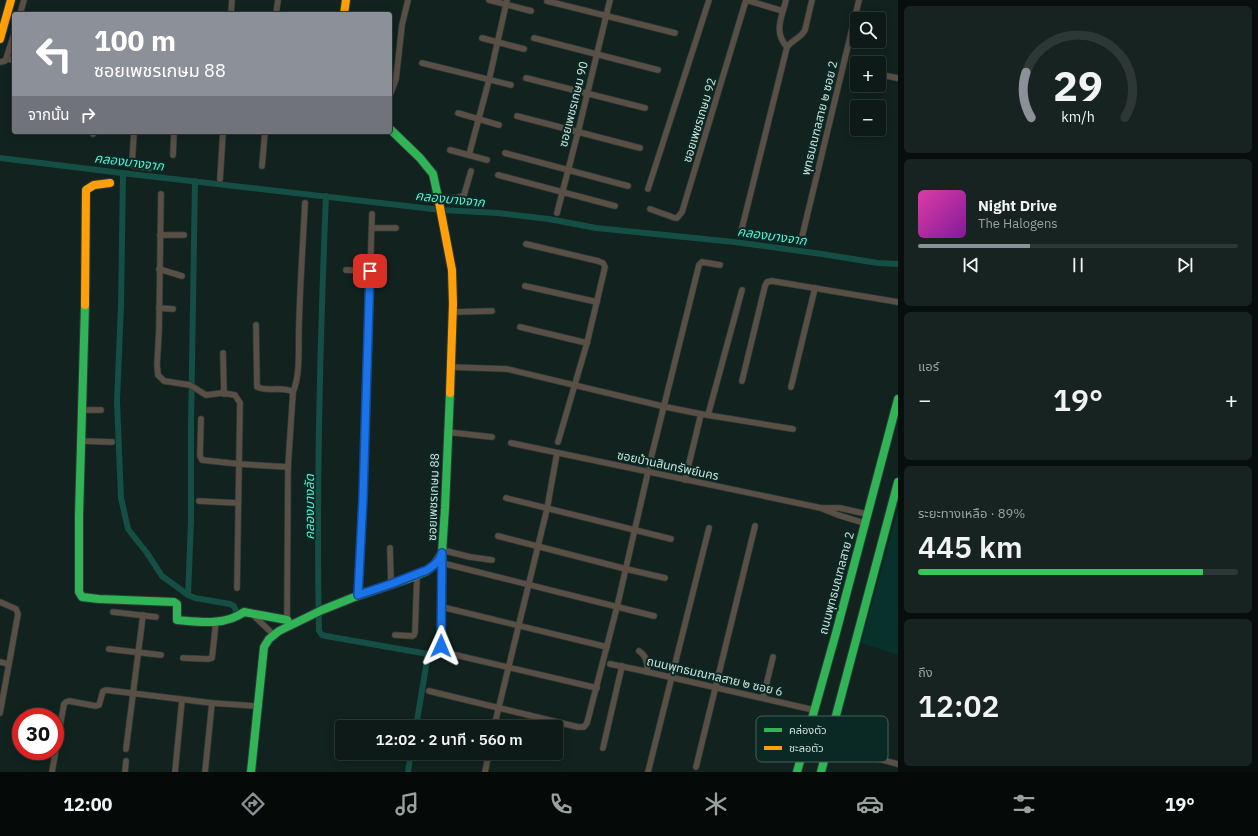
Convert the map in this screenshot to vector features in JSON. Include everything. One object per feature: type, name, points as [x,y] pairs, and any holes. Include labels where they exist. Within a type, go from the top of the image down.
[{"type":"street","points":[[0,38],[11,0]]},
{"type":"street","points":[[21,12],[24,0]]},
{"type":"street","points":[[231,12],[232,0]]},
{"type":"street","points":[[276,12],[278,0]]},
{"type":"street","points":[[344,12],[346,0]]},
{"type":"street","points":[[392,89],[396,79],[400,41],[408,0]]},
{"type":"street","points":[[488,0],[506,2],[531,11]]},
{"type":"street","name":"ซอยเพชรเกษม 90","points":[[557,213],[610,0]]},
{"type":"street","points":[[648,189],[709,0]]},
{"type":"street","name":"ซอยเพชรเกษม 92","points":[[650,209],[674,218],[677,218],[682,212],[746,0],[783,10]]},
{"type":"street","points":[[786,0],[779,26],[780,35],[787,47]]},
{"type":"street","points":[[741,232],[787,47],[790,42],[799,38],[805,30],[812,0]]},
{"type":"street","name":"พุทธมณฑลสาย ๒ ซอย 2","points":[[801,241],[859,0]]},
{"type":"street","points":[[548,1],[675,33]]},
{"type":"street","points":[[469,156],[489,80],[506,2]]},
{"type":"street","points":[[482,38],[524,48]]},
{"type":"street","points":[[534,38],[658,70]]},
{"type":"street","points":[[6,59],[12,43]]},
{"type":"street","points":[[0,62],[5,61],[6,59],[12,60]]},
{"type":"street","points":[[422,63],[511,85]]},
{"type":"street","points":[[886,76],[898,78]]},
{"type":"street","points":[[526,78],[645,108]]},
{"type":"street","points":[[458,112],[499,125]]},
{"type":"street","points":[[517,116],[640,148]]},
{"type":"street","name":"ซอยเพชรเกษม 88","points":[[251,772],[264,648],[268,640],[291,622],[358,595],[417,575],[434,565],[439,560],[442,552],[453,312],[452,270],[433,174],[428,167],[392,131]]},
{"type":"street","points":[[134,134],[132,163],[134,166],[150,168]]},
{"type":"street","points":[[173,155],[174,134]]},
{"type":"street","points":[[220,179],[223,134]]},
{"type":"street","points":[[262,166],[265,134]]},
{"type":"street","points":[[450,150],[487,160]]},
{"type":"street","points":[[505,153],[628,186]]},
{"type":"street","points":[[438,201],[461,197],[464,195],[471,171]]},
{"type":"street","points":[[498,175],[615,206]]},
{"type":"street","points":[[110,183],[90,186],[86,190],[79,592],[82,597],[100,599],[174,602],[177,604],[177,620],[216,622],[240,616],[244,612],[291,622],[288,467],[293,392],[298,370],[305,203]]},
{"type":"street","points":[[161,194],[157,365],[159,378],[164,381],[191,386],[202,394],[206,395],[235,395],[240,403],[237,588]]},
{"type":"street","points":[[358,595],[363,498],[372,214]]},
{"type":"street","points":[[372,228],[396,228]]},
{"type":"street","points":[[160,235],[184,235]]},
{"type":"street","points":[[526,244],[598,261],[603,263],[605,267],[587,344],[558,442]]},
{"type":"street","points":[[428,691],[578,727],[584,727],[587,723],[626,569],[648,469],[698,265],[702,262],[720,265]]},
{"type":"street","points":[[159,269],[182,276]]},
{"type":"street","points":[[346,270],[370,271]]},
{"type":"street","points":[[742,381],[767,282],[772,281],[898,302]]},
{"type":"street","points":[[525,286],[597,302]]},
{"type":"street","points":[[791,387],[815,288]]},
{"type":"street","points":[[708,415],[742,290]]},
{"type":"street","points":[[159,308],[173,309]]},
{"type":"street","points":[[453,312],[492,311]]},
{"type":"street","points":[[256,325],[257,387],[286,389],[293,392]]},
{"type":"street","points":[[520,327],[587,344]]},
{"type":"street","points":[[223,353],[224,394]]},
{"type":"street","points":[[450,367],[507,369],[701,414],[793,429]]},
{"type":"street","name":"ถนนพุทธมณฑลสาย 2","points":[[812,716],[898,399]]},
{"type":"street","points":[[82,410],[101,410]]},
{"type":"street","points":[[685,480],[701,414]]},
{"type":"street","points":[[201,419],[200,458],[202,460],[288,467]]},
{"type":"street","points":[[447,432],[492,437]]},
{"type":"street","points":[[82,441],[112,442]]},
{"type":"street","name":"ซอยบ้านสินทรัพย์นคร","points":[[511,443],[557,453],[648,469],[685,480],[821,508]]},
{"type":"street","points":[[495,720],[547,509],[557,453]]},
{"type":"street","points":[[837,716],[898,482]]},
{"type":"street","points":[[506,498],[671,539]]},
{"type":"street","points":[[199,502],[238,503]]},
{"type":"street","points":[[821,508],[840,508],[867,514]]},
{"type":"street","points":[[821,508],[864,523]]},
{"type":"street","points":[[696,767],[755,526]]},
{"type":"street","points":[[648,772],[709,528]]},
{"type":"street","points":[[498,536],[665,578]]},
{"type":"street","points":[[390,548],[391,584]]},
{"type":"street","points":[[492,560],[442,552],[441,646],[443,650],[447,653],[597,688]]},
{"type":"street","points":[[442,563],[654,616]]},
{"type":"street","points":[[395,635],[412,636],[416,632],[417,575]]},
{"type":"street","points":[[0,602],[16,608],[18,614],[0,713]]},
{"type":"street","points":[[442,607],[607,647]]},
{"type":"street","points":[[113,612],[156,617]]},
{"type":"street","points":[[252,614],[274,635]]},
{"type":"street","points":[[126,749],[143,615]]},
{"type":"street","points":[[183,658],[212,658],[216,622]]},
{"type":"street","points":[[109,649],[161,655]]},
{"type":"street","points":[[639,651],[644,654],[648,666],[647,672]]},
{"type":"street","points":[[763,698],[773,657]]},
{"type":"street","points":[[0,662],[8,664]]},
{"type":"street","name":"ถนนพุทธมณฑลสาย ๒ ซอย 6","points":[[610,664],[814,710]]},
{"type":"street","points":[[603,748],[622,666]]},
{"type":"street","points":[[52,772],[64,704],[69,701],[96,706],[99,704],[103,691],[106,690],[182,700],[257,706]]},
{"type":"street","points":[[175,772],[182,700]]},
{"type":"street","points":[[205,772],[212,703]]},
{"type":"street","points":[[485,772],[488,760]]},
{"type":"street","points":[[125,772],[126,761]]},
{"type":"street","points":[[888,761],[898,764]]},
{"type":"street","name":"ถนนพุทธมณฑลสาย 2","points":[[797,772],[800,762]]},
{"type":"street","points":[[821,772],[824,762]]},
{"type":"shaded area","points":[[898,510],[898,655],[861,643]]},
{"type":"waterway","name":"คลองบางจาก","points":[[0,158],[441,210],[498,213],[549,219],[596,228],[734,242],[878,263],[898,264]]},
{"type":"waterway","points":[[123,174],[121,305],[117,401],[121,498],[128,529],[147,553],[162,576],[188,595]]},
{"type":"waterway","points":[[195,181],[191,521],[188,595],[195,598],[230,604],[234,606],[236,611]]},
{"type":"waterway","name":"คลองบางลัด","points":[[326,196],[319,414],[319,631],[322,635],[326,636],[428,654],[417,720]]},
{"type":"waterway","name":"คลองบางลัด","points":[[408,772],[410,760]]},
{"type":"traffic: fast","points":[[392,131],[420,158],[433,174],[438,197]]},
{"type":"traffic: fast","points":[[85,305],[79,516],[79,592],[82,597],[174,602],[177,604],[177,620],[212,622],[229,619],[244,612],[287,620]]},
{"type":"traffic: fast","points":[[251,772],[264,647],[269,639],[279,631],[322,610],[427,571],[435,564],[442,553],[450,393]]},
{"type":"traffic: fast","points":[[813,716],[898,399]]},
{"type":"traffic: fast","points":[[836,716],[898,482]]},
{"type":"traffic: fast","points":[[797,772],[800,762]]},
{"type":"traffic: fast","points":[[821,772],[824,762]]},
{"type":"traffic: slow","points":[[0,39],[11,0]]},
{"type":"traffic: slow","points":[[344,12],[346,0]]},
{"type":"traffic: slow","points":[[85,305],[86,190],[94,185],[110,183]]},
{"type":"traffic: slow","points":[[438,197],[452,270],[453,304],[450,393]]},
{"type":"route","points":[[370,271],[363,498],[358,595],[417,575],[427,570],[439,560],[442,553],[441,646]]}]
